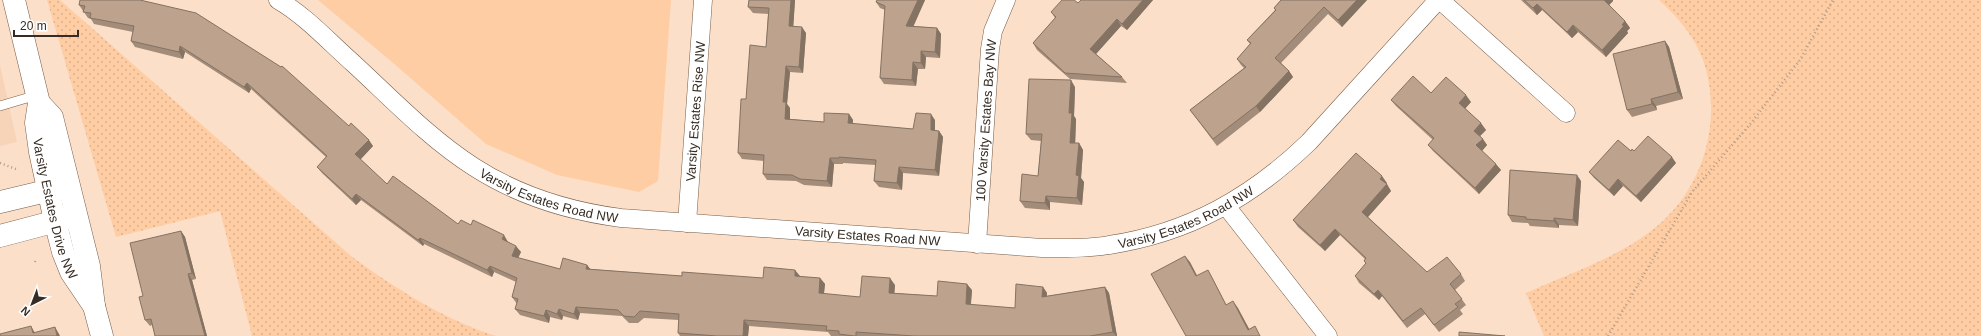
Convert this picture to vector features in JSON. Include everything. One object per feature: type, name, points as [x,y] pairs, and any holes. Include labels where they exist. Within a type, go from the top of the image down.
[{"type":"street","name":"Varsity Estates Drive NW","points":[[14,0],[38,99],[52,117],[58,188],[55,221],[63,252],[71,272],[94,306]]},
{"type":"street","name":"Varsity Estates Road NW","points":[[278,0],[308,22],[446,147],[494,179],[547,202],[583,213],[621,218],[1042,248],[1085,248],[1110,245],[1163,232],[1206,216],[1226,206],[1262,184],[1309,142],[1439,0]]},
{"type":"street","name":"Varsity Estates Rise NW","points":[[687,223],[703,0]]},
{"type":"street","name":"100 Varsity Estates Bay NW","points":[[977,244],[990,49],[993,31],[1006,0]]},
{"type":"street","points":[[1439,0],[1566,113]]},
{"type":"street","name":"Varsity Estates Drive NW","points":[[58,188],[76,216],[89,266],[94,306],[102,336]]},
{"type":"street","points":[[0,202],[58,188]]},
{"type":"street","points":[[1226,206],[1328,336]]},
{"type":"street","points":[[0,236],[76,216]]},
{"type":"lane","points":[[0,106],[38,99]]},
{"type":"path","points":[[1608,336],[1692,192],[1751,123],[1800,60],[1834,0]]},
{"type":"path","points":[[0,163],[16,170]]},
{"type":"shaded area","points":[[47,0],[60,0],[351,256],[420,302],[457,321],[496,336],[252,336],[220,211],[116,237]]},
{"type":"shaded area","points":[[318,0],[671,0],[658,181],[639,192],[557,175],[486,144]]},
{"type":"shaded area","points":[[1659,0],[1981,0],[1981,336],[1544,336],[1526,293],[1606,258],[1637,241],[1651,231],[1669,215],[1684,196],[1696,176],[1704,154],[1709,131],[1711,107],[1709,83],[1703,60],[1700,51],[1685,27]]},
{"type":"shaded area","points":[[0,65],[17,142],[0,146]]},
{"type":"building","points":[[80,0],[140,0],[196,13],[281,67],[282,66],[349,126],[351,123],[369,140],[355,154],[387,184],[393,176],[458,224],[461,220],[471,225],[473,220],[504,235],[502,239],[516,246],[512,256],[560,269],[563,258],[587,265],[586,269],[682,276],[682,272],[763,278],[764,267],[795,270],[795,276],[820,278],[819,293],[860,297],[862,276],[890,278],[889,293],[937,296],[938,281],[967,284],[966,304],[1015,308],[1016,284],[1043,287],[1042,297],[1105,287],[1113,332],[1090,336],[914,336],[856,332],[856,336],[854,336],[839,334],[839,331],[826,330],[827,326],[744,320],[743,336],[717,336],[678,333],[679,314],[640,311],[634,317],[624,316],[618,310],[576,307],[574,314],[559,309],[557,314],[546,310],[544,316],[515,309],[518,299],[512,297],[517,278],[490,266],[487,270],[420,238],[418,240],[356,194],[352,199],[317,167],[327,156],[247,83],[244,87],[180,46],[179,52],[131,41],[134,26],[90,18],[91,13],[83,12],[85,6],[79,5]]},
{"type":"building","points":[[749,0],[791,0],[789,26],[802,27],[799,67],[786,66],[783,102],[786,102],[785,119],[824,122],[824,113],[849,114],[848,123],[913,129],[916,113],[931,114],[931,130],[939,131],[935,170],[899,167],[897,183],[874,181],[876,160],[839,157],[830,158],[827,181],[800,179],[792,175],[763,174],[764,155],[738,153],[741,99],[746,99],[750,45],[766,47],[769,8],[748,7]]},
{"type":"building","points":[[877,0],[918,0],[906,26],[937,28],[935,52],[921,51],[921,63],[913,62],[912,80],[880,78],[885,6],[876,2]]},
{"type":"building","points":[[1062,0],[1074,0],[1078,3],[1081,0],[1143,0],[1122,24],[1117,19],[1090,49],[1122,77],[1065,73],[1033,43],[1056,17],[1051,12]]},
{"type":"building","points":[[1281,0],[1357,0],[1338,20],[1324,7],[1275,58],[1289,71],[1256,106],[1213,139],[1190,110],[1246,67],[1237,59],[1251,43],[1247,40],[1276,10],[1274,8]]},
{"type":"building","points":[[1524,0],[1604,0],[1625,21],[1622,25],[1624,26],[1602,50],[1573,25],[1567,32],[1537,4],[1533,8]]},
{"type":"building","points":[[1665,41],[1678,92],[1651,99],[1652,104],[1627,110],[1613,54]]},
{"type":"building","points":[[1413,76],[1431,93],[1446,77],[1466,95],[1459,103],[1481,123],[1474,131],[1483,139],[1476,145],[1496,164],[1475,188],[1428,145],[1434,138],[1391,100]]},
{"type":"building","points":[[1029,79],[1071,80],[1069,113],[1072,113],[1070,143],[1079,143],[1076,175],[1079,176],[1077,198],[1046,196],[1045,203],[1020,201],[1022,174],[1038,176],[1042,134],[1026,134]]},
{"type":"building","points":[[1648,136],[1672,157],[1636,196],[1618,179],[1609,190],[1589,172],[1618,140],[1631,151],[1632,149],[1634,151]]},
{"type":"building","points":[[1356,153],[1382,176],[1380,179],[1387,184],[1362,212],[1427,272],[1447,257],[1461,274],[1450,284],[1462,299],[1455,304],[1458,307],[1434,325],[1421,308],[1403,321],[1378,290],[1374,294],[1355,276],[1366,263],[1364,261],[1366,258],[1335,229],[1320,245],[1293,220]]},
{"type":"building","points":[[1510,170],[1577,175],[1573,220],[1554,218],[1554,221],[1526,219],[1526,217],[1508,215]]},
{"type":"building","points":[[181,231],[192,273],[188,274],[205,336],[155,336],[151,319],[145,320],[139,297],[143,296],[130,243]]},
{"type":"building","points":[[1185,256],[1196,276],[1208,270],[1226,305],[1233,301],[1248,330],[1255,326],[1260,336],[1186,336],[1151,274]]},
{"type":"building","points":[[31,326],[33,333],[55,327],[57,336],[0,336],[0,334]]},
{"type":"building","points":[[1459,332],[1505,336],[1459,336]]}]
